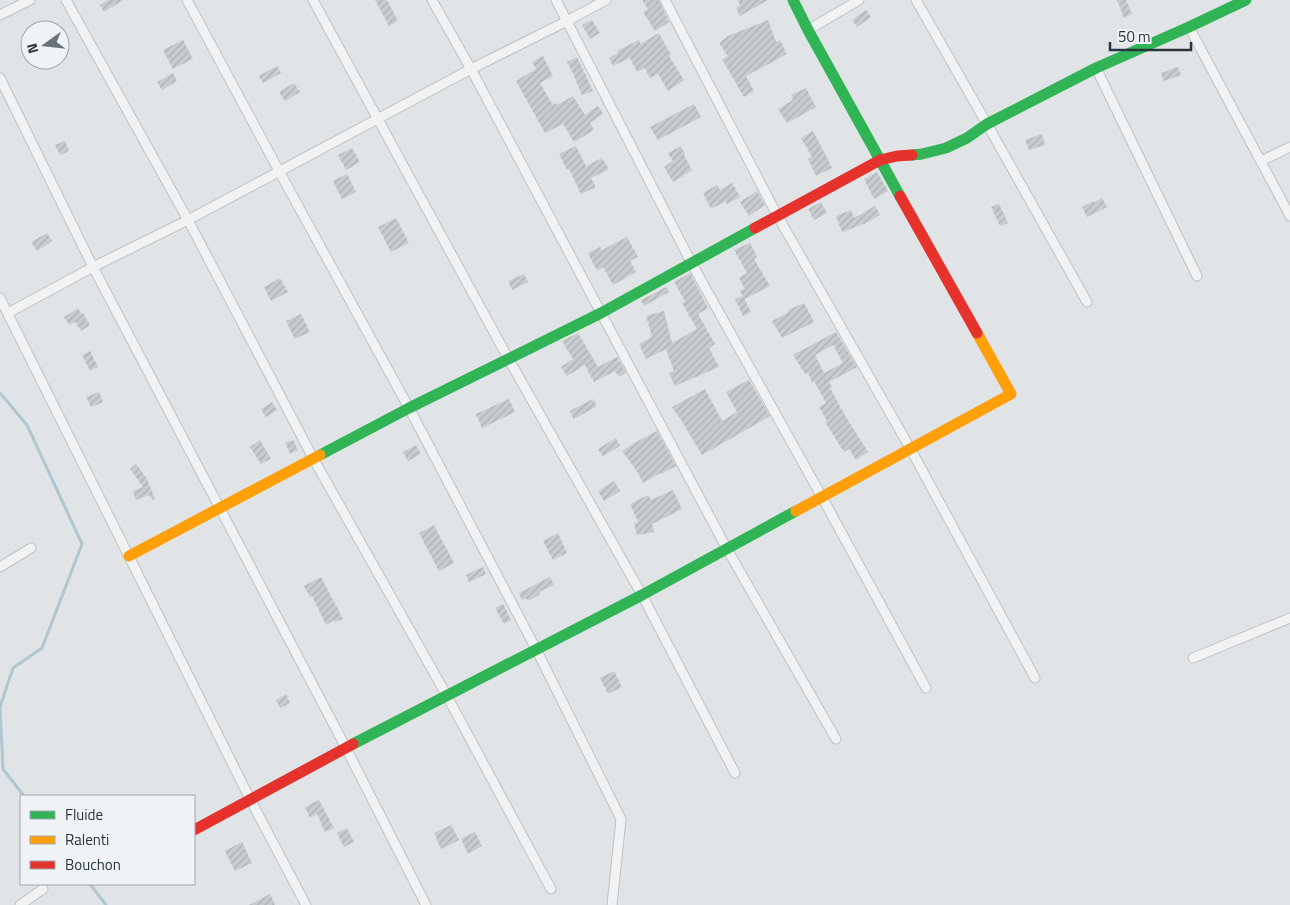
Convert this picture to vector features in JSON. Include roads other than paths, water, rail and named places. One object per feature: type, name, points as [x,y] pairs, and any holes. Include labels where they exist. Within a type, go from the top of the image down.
[{"type":"street","points":[[0,15],[30,0]]},
{"type":"street","points":[[66,0],[188,220],[313,458],[447,696],[551,889]]},
{"type":"street","points":[[187,0],[409,408],[536,649],[621,819],[612,905]]},
{"type":"street","points":[[313,0],[508,358],[642,595],[735,774]]},
{"type":"street","points":[[432,0],[471,69],[727,548],[836,739]]},
{"type":"street","points":[[556,0],[692,264],[926,688]]},
{"type":"street","points":[[8,313],[606,0]]},
{"type":"street","points":[[664,0],[777,215],[910,448],[1035,678]]},
{"type":"street","points":[[195,829],[346,748],[642,595],[1011,394],[793,0]]},
{"type":"street","points":[[808,30],[860,0]]},
{"type":"street","points":[[916,0],[1087,302]]},
{"type":"street","points":[[129,556],[409,408],[602,313],[880,160],[897,156],[922,154],[946,148],[967,138],[987,124],[1096,68],[1246,0]]},
{"type":"street","points":[[1189,27],[1290,216]]},
{"type":"street","points":[[1096,68],[1197,276]]},
{"type":"street","points":[[0,78],[93,267],[346,748],[426,905]]},
{"type":"street","points":[[1261,161],[1290,147]]},
{"type":"street","points":[[0,298],[250,799],[306,905]]},
{"type":"street","points":[[0,568],[31,548]]},
{"type":"street","points":[[1193,658],[1290,618]]},
{"type":"street","points":[[20,905],[43,889]]},
{"type":"waterway","points":[[0,393],[27,425],[82,544],[42,648],[13,668],[0,707],[3,769],[23,795]]},
{"type":"waterway","points":[[91,885],[106,905]]}]
